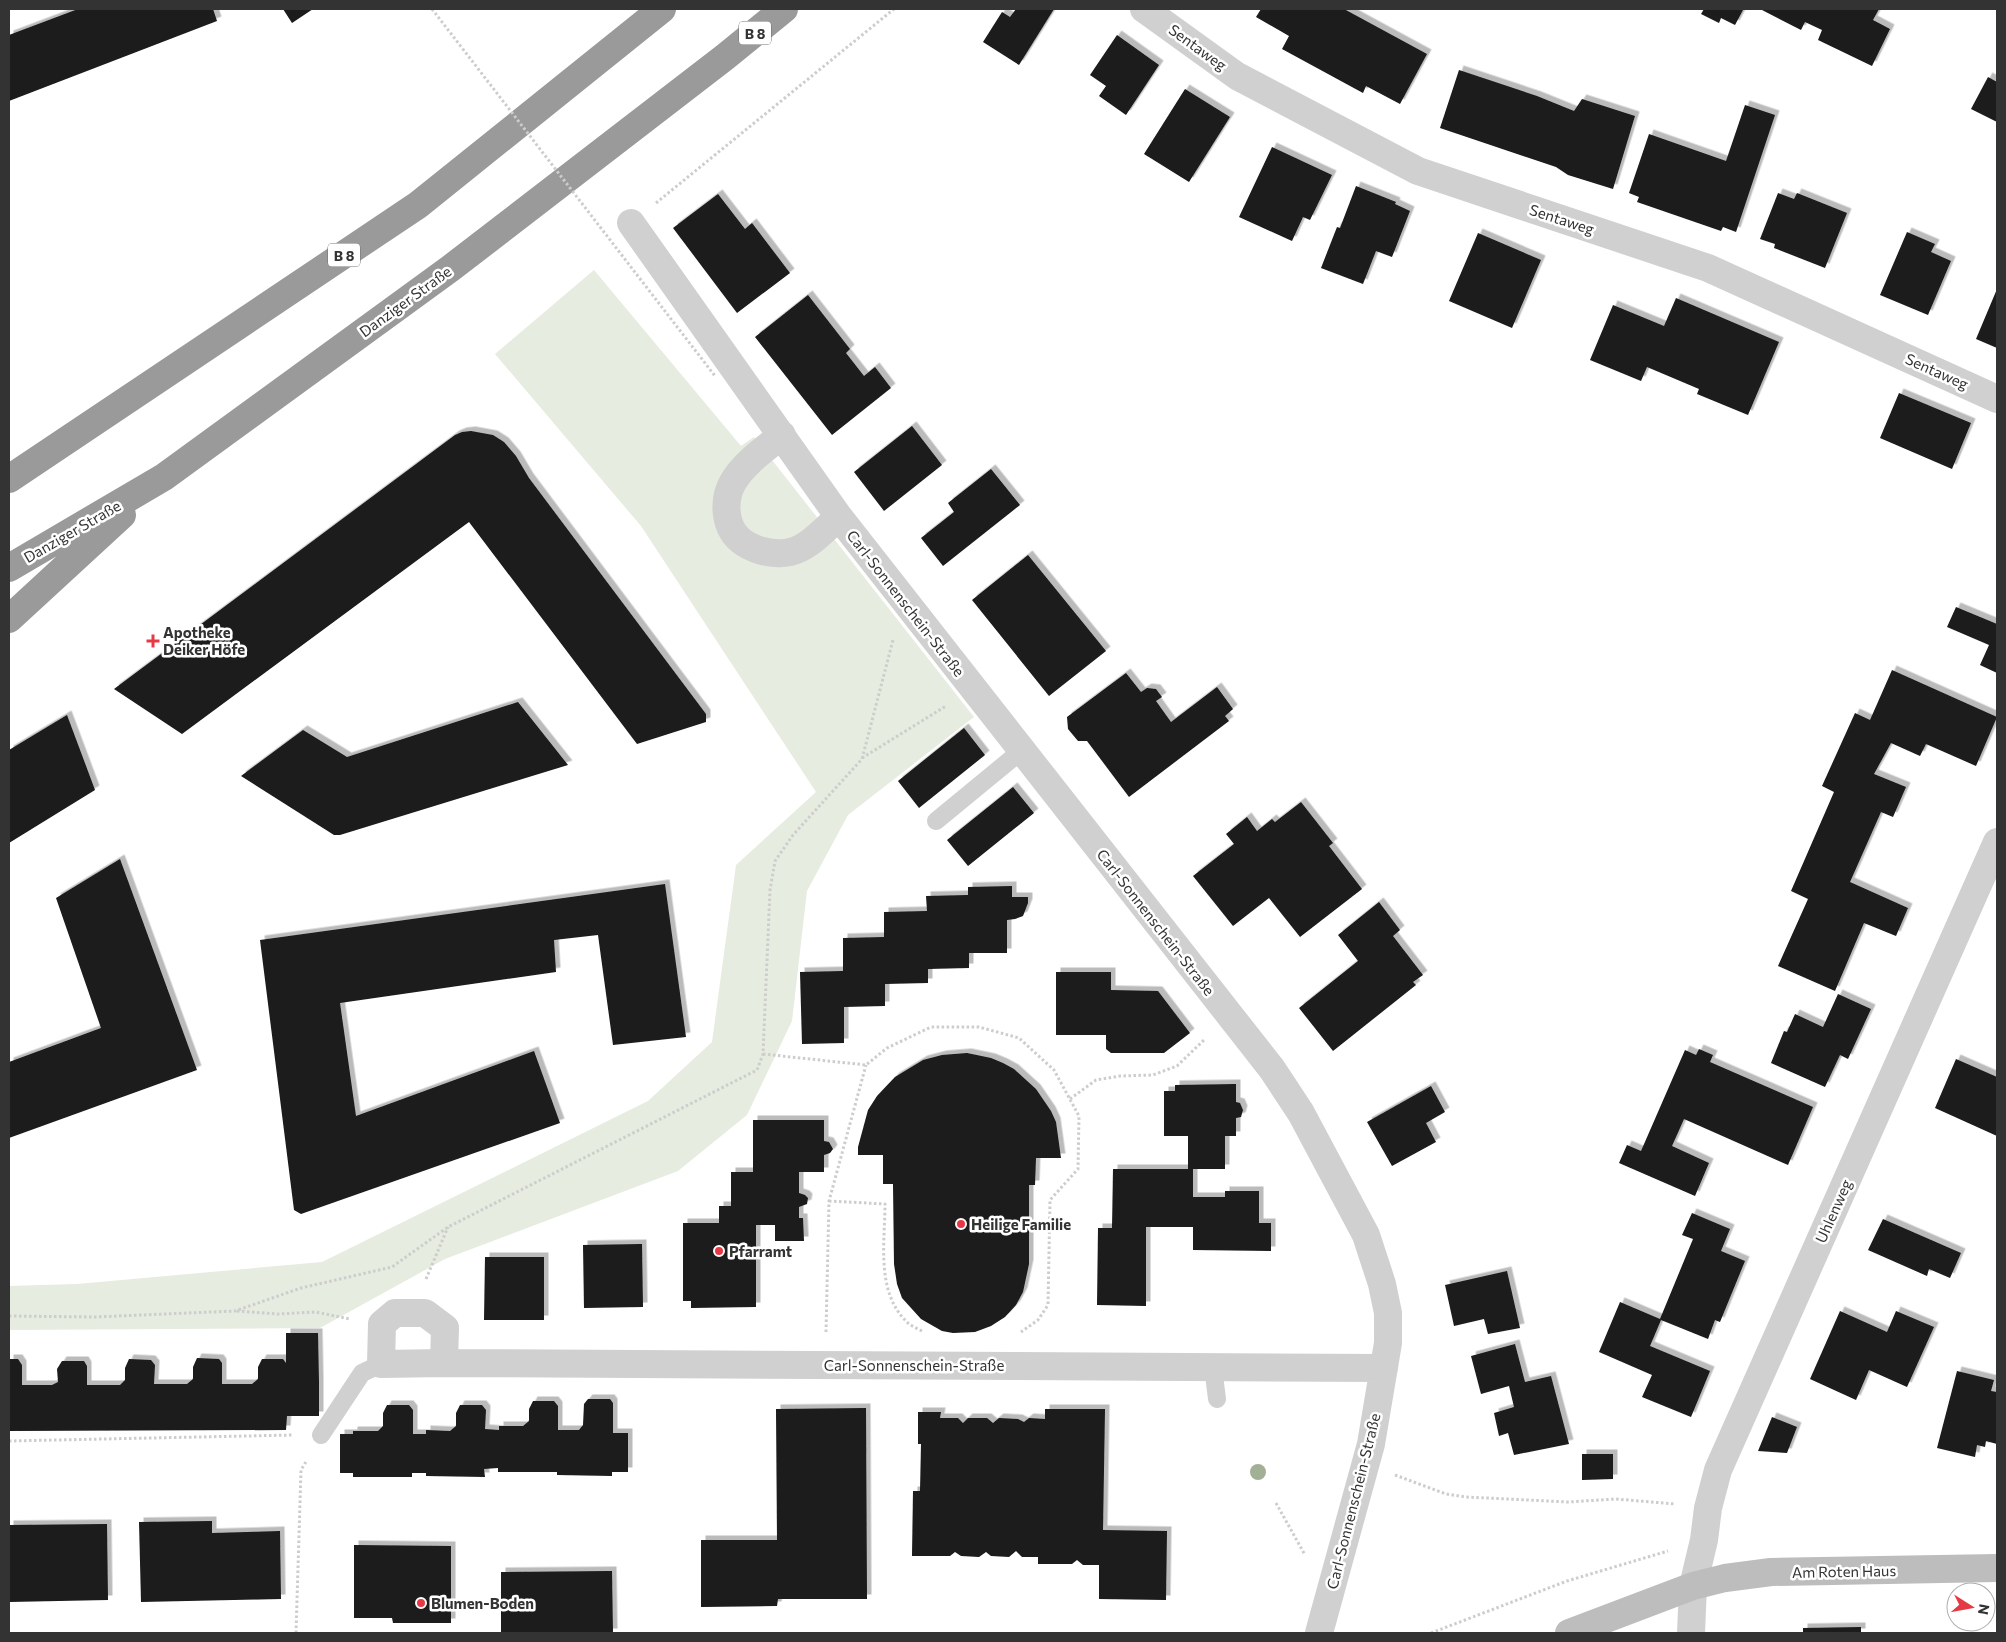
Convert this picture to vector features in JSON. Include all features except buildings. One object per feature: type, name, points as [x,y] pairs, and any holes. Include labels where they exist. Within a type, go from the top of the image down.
[{"type":"highway","name":"B 8","points":[[9,478],[418,205],[662,9]]},
{"type":"highway","name":"Danziger Straße","points":[[9,568],[164,477],[451,268],[784,9]]},
{"type":"highway","points":[[9,618],[164,477]]},
{"type":"street","name":"Sentaweg","points":[[1144,9],[1237,76],[1418,171],[1708,268],[1997,398]]},
{"type":"street","name":"Carl-Sonnenschein-Straße","points":[[631,223],[839,517],[1272,1069],[1301,1113],[1366,1235],[1382,1284],[1388,1314],[1388,1343],[1366,1463],[1319,1633]]},
{"type":"street","name":"Carl-Sonnenschein-Straße","points":[[782,435],[742,469],[732,484],[726,502],[728,521],[739,539],[757,549],[772,553],[789,552],[804,546],[839,517]]},
{"type":"street","name":"Uhlenweg","points":[[1691,1633],[1693,1586],[1704,1540],[1708,1508],[1718,1470],[1997,842]]},
{"type":"street","points":[[381,1364],[382,1324],[395,1313],[425,1314],[445,1328],[444,1363]]},
{"type":"street","name":"Carl-Sonnenschein-Straße","points":[[381,1364],[825,1364],[1384,1368]]},
{"type":"street","name":"Am Roten Haus","points":[[1569,1633],[1693,1586],[1726,1578],[1771,1572],[1997,1568]]},
{"type":"lane","points":[[936,822],[1021,751]]},
{"type":"lane","points":[[321,1435],[362,1373],[381,1364]]},
{"type":"lane","points":[[1213,1367],[1217,1399]]},
{"type":"path","points":[[432,9],[715,376]]},
{"type":"path","points":[[631,223],[894,9]]},
{"type":"path","points":[[862,759],[904,601]]},
{"type":"path","points":[[235,1311],[301,1288],[392,1267],[448,1227],[757,1070],[764,1054],[770,890],[775,861],[793,835],[862,759],[945,707],[980,698]]},
{"type":"path","points":[[1070,1099],[1096,1080],[1120,1076],[1153,1075],[1177,1066],[1231,1016]]},
{"type":"path","points":[[825,1364],[829,1201],[866,1065],[887,1048],[931,1027],[979,1027],[1019,1038],[1054,1070],[1080,1116],[1078,1169],[1050,1200],[1048,1305],[1038,1320],[1014,1336]]},
{"type":"path","points":[[764,1054],[866,1065]]},
{"type":"path","points":[[829,1201],[885,1204],[885,1279],[894,1304],[906,1321],[928,1335]]},
{"type":"path","points":[[425,1314],[426,1279],[448,1227]]},
{"type":"path","points":[[9,1316],[95,1317],[235,1311],[278,1314],[316,1312],[382,1324]]},
{"type":"path","points":[[9,1441],[321,1435]]},
{"type":"path","points":[[296,1633],[301,1470],[321,1435]]},
{"type":"path","points":[[1366,1463],[1446,1494],[1466,1497],[1568,1502],[1616,1499],[1708,1508]]},
{"type":"path","points":[[1276,1504],[1329,1597]]},
{"type":"shaded area","points":[[594,270],[741,446],[754,437],[974,717],[848,815],[807,891],[792,1021],[747,1115],[678,1171],[445,1259],[320,1328],[9,1330],[9,1286],[77,1284],[322,1262],[648,1101],[712,1042],[736,865],[816,792],[641,526],[495,354]]},
{"type":"place","name":"Apotheke Deiker Höfe","points":[[153,641]]},
{"type":"place","name":"Heilige Familie","points":[[961,1224]]},
{"type":"place","name":"Pfarramt","points":[[719,1251]]},
{"type":"place","name":"Blumen-Boden","points":[[421,1603]]}]
